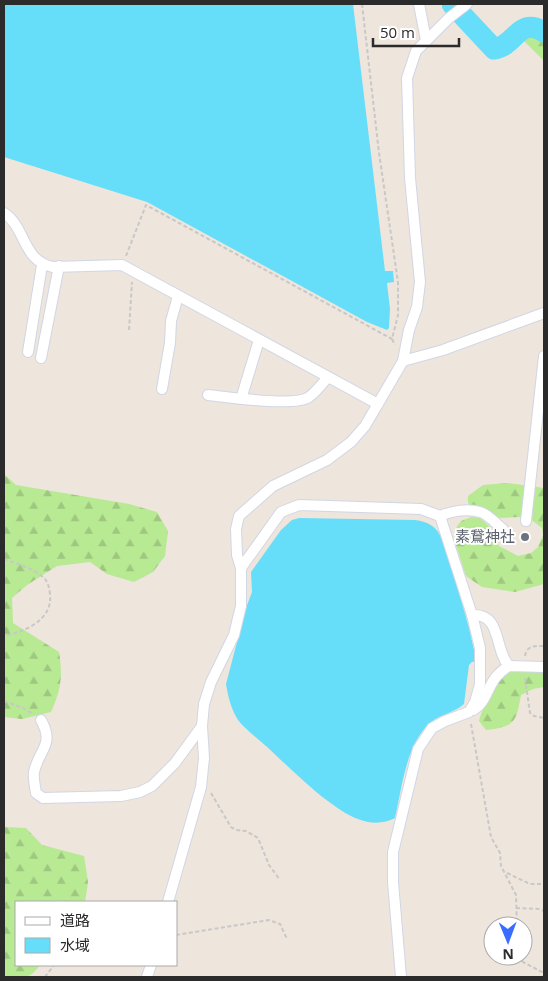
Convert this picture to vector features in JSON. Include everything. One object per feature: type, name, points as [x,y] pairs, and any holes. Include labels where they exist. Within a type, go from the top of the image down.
[{"type":"street","points":[[419,4],[426,40]]},
{"type":"street","points":[[168,901],[189,823],[201,787],[204,758],[202,726],[204,704],[211,682],[234,635],[241,606],[241,568],[237,555],[236,529],[239,516],[274,486],[327,460],[351,442],[365,426],[403,361],[409,330],[417,307],[420,282],[410,178],[407,78],[416,51],[466,4]]},
{"type":"street","points":[[4,213],[11,218],[35,259],[42,265],[122,265],[378,404]]},
{"type":"street","points":[[28,352],[42,265]]},
{"type":"street","points":[[41,358],[59,266]]},
{"type":"street","points":[[162,389],[170,343],[171,320],[178,296]]},
{"type":"street","points":[[403,361],[443,350],[544,313]]},
{"type":"street","points":[[241,399],[259,340]]},
{"type":"street","points":[[526,521],[544,356]]},
{"type":"street","points":[[208,394],[241,399],[296,402],[308,398],[328,377]]},
{"type":"street","points":[[241,568],[281,512],[299,505],[421,509],[440,516],[454,511],[472,510],[482,512],[503,529]]},
{"type":"street","points":[[440,516],[472,615],[480,648],[481,669],[477,695],[469,712]]},
{"type":"street","points":[[472,615],[480,615],[490,622],[495,631],[503,660],[509,666]]},
{"type":"street","points":[[401,977],[393,882],[393,852],[418,749],[432,728],[479,706],[496,677],[509,666],[544,667]]},
{"type":"street","points":[[41,720],[46,729],[48,739],[34,774],[36,793],[43,798],[121,796],[140,792],[152,786],[175,764],[202,726]]},
{"type":"path","points":[[362,4],[398,282],[398,315],[392,338]]},
{"type":"path","points":[[122,265],[146,205],[392,338],[403,361]]},
{"type":"path","points":[[129,330],[133,271]]},
{"type":"path","points":[[4,559],[44,578],[49,585],[50,596],[50,607],[44,617],[34,626],[4,636]]},
{"type":"path","points":[[544,646],[528,648],[524,665],[530,712],[534,716],[544,718]]},
{"type":"path","points":[[4,701],[23,708],[41,720]]},
{"type":"path","points":[[469,712],[491,837],[500,853],[501,866],[516,895],[516,916]]},
{"type":"path","points":[[201,787],[209,790],[230,827],[236,830],[246,830],[258,838],[269,865],[280,880]]},
{"type":"path","points":[[505,872],[530,884],[544,884]]},
{"type":"path","points":[[516,908],[544,911]]},
{"type":"path","points":[[178,935],[269,920],[280,924],[286,939]]},
{"type":"path","points":[[45,977],[53,966]]},
{"type":"path","points":[[531,966],[542,972],[544,977]]},
{"type":"green space","points":[[536,32],[544,37],[544,61],[523,40],[525,34]]},
{"type":"green space","points":[[4,474],[16,485],[129,504],[157,512],[168,531],[165,556],[153,572],[134,582],[107,574],[90,562],[57,566],[27,585],[12,598],[13,623],[59,652],[60,661],[60,683],[51,712],[22,719],[4,717]]},
{"type":"green space","points":[[508,483],[544,488],[544,584],[515,592],[482,587],[466,576],[454,539],[456,528],[461,521],[471,517],[480,518],[490,527],[499,546],[518,556],[531,553],[538,547],[543,535],[542,528],[529,518],[499,518],[484,508],[473,507],[468,503],[468,496],[483,485]]},
{"type":"green space","points":[[536,670],[544,672],[544,687],[533,689],[521,695],[518,712],[508,725],[486,730],[479,721],[490,694],[499,680],[512,671]]},
{"type":"green space","points":[[4,827],[26,828],[42,845],[84,856],[88,882],[85,901],[15,901],[15,966],[39,966],[29,976],[4,977]]},
{"type":"water","points":[[4,4],[353,4],[385,271],[393,271],[394,282],[387,283],[390,309],[389,328],[387,330],[367,322],[147,202],[4,157]]},
{"type":"water","points":[[299,518],[415,520],[432,525],[442,539],[465,614],[476,661],[469,665],[464,704],[435,719],[423,731],[410,754],[395,818],[386,821],[363,821],[347,814],[322,797],[244,727],[238,720],[230,702],[226,684],[252,592],[251,572],[281,530],[292,520]]},
{"type":"waterway","points":[[452,4],[494,49],[501,47],[528,27],[544,32]]},
{"type":"place","name":"素鵞神社","points":[[525,537]]}]
